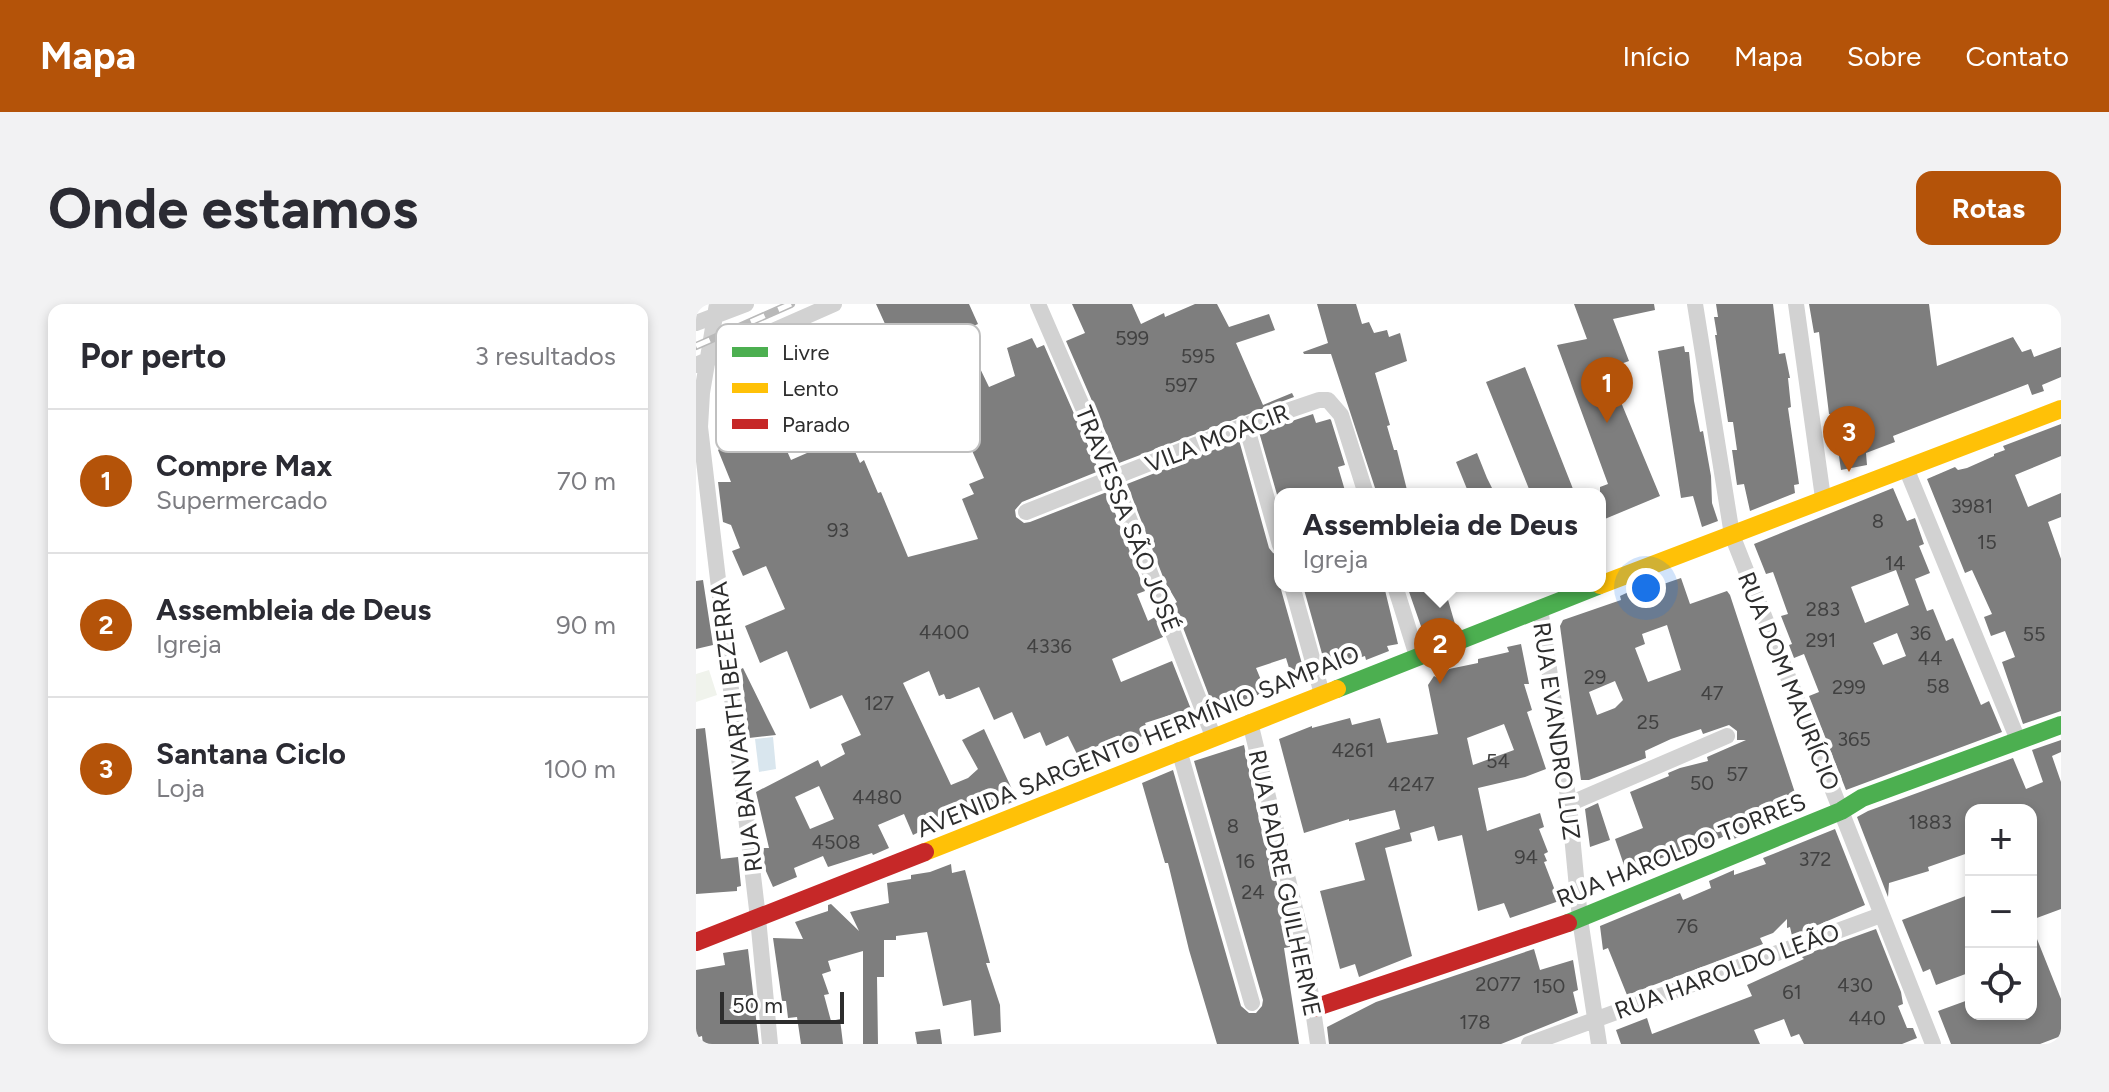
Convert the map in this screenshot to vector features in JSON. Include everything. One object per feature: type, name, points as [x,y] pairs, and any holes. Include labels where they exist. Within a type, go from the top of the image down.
[{"type":"main road","name":"AVENIDA SARGENTO HERMÍNIO SAMPAIO","points":[[1606,583],[2061,409]]},
{"type":"main road","name":"AVENIDA SARGENTO HERMÍNIO SAMPAIO","points":[[696,942],[1583,592]]},
{"type":"main road","name":"RUA HAROLDO TORRES","points":[[1314,1008],[1580,919],[1841,811],[1862,798],[2061,725]]},
{"type":"street","points":[[696,323],[716,310],[746,304]]},
{"type":"street","points":[[788,324],[834,304]]},
{"type":"street","name":"TRAVESSA SÃO JOSÉ","points":[[1038,304],[1113,477],[1213,736]]},
{"type":"street","name":"RUA DOM MAURÍCIO","points":[[1695,304],[1732,535],[1933,1044]]},
{"type":"street","points":[[1796,304],[1823,498]]},
{"type":"street","name":"RUA BANVARTH BEZERRA","points":[[716,310],[702,362],[700,427],[770,1044]]},
{"type":"street","name":"VILA MOACIR","points":[[1026,512],[1246,425],[1319,400],[1328,400],[1341,415],[1364,488]]},
{"type":"street","points":[[1246,425],[1274,524]]},
{"type":"street","points":[[1906,468],[2018,740]]},
{"type":"street","points":[[1294,592],[1322,694]]},
{"type":"street","points":[[1397,592],[1417,656]]},
{"type":"street","name":"RUA EVANDRO LUZ","points":[[1540,608],[1569,804],[1580,919],[1599,1044]]},
{"type":"street","name":"RUA PADRE GUILHERME","points":[[1250,722],[1287,868],[1318,1044]]},
{"type":"street","points":[[1569,804],[1727,736]]},
{"type":"street","points":[[1179,750],[1252,1003]]},
{"type":"street","name":"RUA HAROLDO LEÃO","points":[[1529,1044],[1881,915]]},
{"type":"shaded area","points":[[709,670],[717,695],[696,702],[696,674]]},
{"type":"shaded area","points":[[773,737],[776,769],[759,772],[755,739]]},
{"type":"building","points":[[876,304],[969,304],[978,324],[885,324]]},
{"type":"building","points":[[1072,304],[1132,304],[1141,324],[1195,304],[1217,304],[1229,327],[1269,314],[1275,330],[1236,343],[1263,405],[1292,393],[1294,397],[1119,463],[1066,341],[1085,333]]},
{"type":"building","points":[[1317,304],[1356,304],[1362,324],[1369,322],[1374,333],[1387,330],[1389,337],[1400,333],[1407,361],[1375,373],[1390,425],[1387,426],[1406,488],[1375,488],[1331,354],[1303,352],[1328,343]]},
{"type":"building","points":[[1574,304],[1654,304],[1655,310],[1613,319],[1629,361],[1615,366],[1621,381],[1613,383],[1660,496],[1606,518],[1606,488],[1600,487],[1608,484],[1557,345],[1587,339]]},
{"type":"building","points":[[1716,304],[1773,304],[1779,354],[1785,353],[1790,378],[1791,407],[1788,408],[1799,484],[1794,485],[1795,493],[1750,511],[1744,484],[1737,485],[1732,450],[1737,450],[1733,422],[1728,422],[1715,335],[1714,317],[1718,317]]},
{"type":"building","points":[[1809,304],[1929,304],[1937,366],[2013,337],[2022,352],[2031,349],[2034,357],[2061,347],[2061,377],[2042,385],[2044,391],[2032,395],[2028,384],[1893,436],[1895,442],[1866,453],[1867,465],[1841,470],[1833,414],[1829,414],[1819,332],[1814,333]]},
{"type":"building","points":[[1032,338],[1037,348],[1044,345],[1099,471],[1022,502],[1015,510],[1016,517],[1024,523],[1030,522],[1107,492],[1145,591],[1137,594],[1148,621],[1155,617],[1163,637],[1112,659],[1121,682],[1172,661],[1198,727],[1180,733],[1173,714],[1145,723],[1149,733],[1140,737],[1143,744],[1119,754],[1113,740],[1077,754],[1068,736],[1046,746],[1040,732],[1024,739],[1012,712],[994,720],[979,687],[950,699],[946,699],[944,694],[939,696],[929,671],[903,683],[951,785],[968,778],[978,769],[962,740],[984,729],[1017,800],[1001,807],[999,802],[968,817],[965,810],[924,826],[925,829],[913,835],[904,814],[878,825],[889,848],[828,867],[823,856],[794,868],[797,877],[773,887],[765,869],[763,848],[769,848],[756,792],[818,760],[821,767],[845,754],[841,744],[861,735],[842,695],[810,709],[787,651],[760,663],[745,626],[785,609],[766,566],[743,576],[732,551],[740,548],[731,525],[723,522],[718,482],[731,482],[719,452],[787,452],[791,460],[809,452],[855,452],[860,463],[864,460],[878,493],[881,492],[908,557],[978,539],[962,499],[974,494],[969,484],[984,478],[972,452],[980,452],[980,368],[989,387],[1015,376],[1007,348]],"holes":[[[819,786],[834,819],[810,829],[795,797]]]},
{"type":"building","points":[[1684,346],[1685,352],[1689,352],[1694,401],[1700,432],[1703,431],[1712,503],[1718,521],[1702,527],[1693,496],[1681,498],[1658,351]]},
{"type":"building","points":[[1525,367],[1573,488],[1529,488],[1486,382]]},
{"type":"building","points":[[1313,414],[1316,423],[1330,419],[1345,465],[1338,467],[1344,488],[1275,488],[1259,432]]},
{"type":"building","points":[[2061,424],[2061,456],[2015,475],[2028,507],[2061,493],[2061,517],[2048,522],[2061,559],[2061,711],[2023,724],[2002,662],[2015,657],[2005,631],[1991,636],[1984,617],[1992,614],[1972,570],[1965,573],[1927,479],[1955,467],[1958,470],[1967,468],[2005,450],[2003,446]]},
{"type":"building","points":[[1239,440],[1269,548],[1274,553],[1274,592],[1282,592],[1306,678],[1293,681],[1286,658],[1256,668],[1266,692],[1238,702],[1241,708],[1216,714],[1174,604],[1177,602],[1165,582],[1127,484]]},
{"type":"building","points":[[1477,453],[1492,488],[1467,488],[1456,462]]},
{"type":"building","points":[[1893,488],[1907,521],[1915,518],[1924,544],[1919,546],[1930,573],[1915,579],[1927,611],[1933,609],[1946,641],[1953,638],[1981,705],[1989,701],[2002,732],[1846,790],[1809,696],[1819,692],[1804,654],[1794,658],[1781,616],[1788,614],[1773,572],[1766,574],[1754,544]],"holes":[[[1896,570],[1909,605],[1865,623],[1851,587]],[[1897,633],[1906,656],[1883,665],[1873,643]]]},
{"type":"building","points":[[1681,578],[1690,604],[1727,591],[1730,595],[1799,805],[1760,818],[1763,828],[1726,842],[1736,831],[1686,853],[1678,852],[1626,871],[1615,839],[1643,828],[1630,792],[1669,776],[1668,773],[1680,768],[1708,761],[1707,757],[1746,740],[1737,740],[1737,731],[1729,725],[1703,734],[1701,729],[1645,751],[1646,758],[1589,780],[1581,780],[1560,626],[1563,620],[1621,600],[1620,596],[1635,589],[1644,586],[1646,590]],"holes":[[[1667,625],[1681,670],[1648,682],[1635,648],[1645,644],[1642,634]],[[1615,681],[1623,700],[1615,708],[1597,715],[1589,692]]]},
{"type":"building","points":[[703,580],[713,645],[696,649],[696,581]]},
{"type":"building","points":[[1305,592],[1385,592],[1398,644],[1387,646],[1389,651],[1366,660],[1365,656],[1326,668]]},
{"type":"building","points":[[1409,592],[1446,592],[1455,624],[1424,635]]},
{"type":"building","points":[[1521,644],[1529,684],[1524,684],[1532,710],[1527,712],[1546,769],[1478,788],[1487,831],[1540,813],[1544,827],[1539,829],[1548,852],[1544,854],[1547,861],[1544,862],[1559,901],[1510,918],[1504,903],[1478,911],[1462,835],[1438,841],[1434,826],[1410,833],[1412,841],[1385,848],[1412,956],[1359,977],[1355,964],[1340,969],[1320,891],[1365,880],[1355,843],[1400,829],[1395,810],[1349,819],[1304,833],[1279,739],[1312,726],[1350,718],[1352,725],[1380,718],[1387,743],[1438,734],[1428,685],[1434,676],[1440,679],[1449,669],[1509,652],[1507,647]],"holes":[[[1504,724],[1514,750],[1473,765],[1467,738]]]},
{"type":"building","points":[[743,668],[776,735],[749,738]]},
{"type":"building","points":[[705,728],[721,859],[738,857],[741,886],[737,887],[737,891],[696,894],[696,729]]},
{"type":"building","points":[[2061,740],[2061,752],[2052,756],[2061,782],[2061,909],[2037,918],[2037,804],[1965,804],[1965,854],[1928,867],[1929,871],[1889,883],[1888,897],[1857,817],[2013,758],[2026,789],[2043,782],[2032,750]]},
{"type":"building","points":[[1244,745],[1290,947],[1284,948],[1299,1044],[1217,1044],[1189,950],[1168,863],[1165,863],[1142,783],[1173,770],[1241,1006],[1249,1013],[1256,1013],[1263,1000],[1194,761]]},
{"type":"building","points":[[1598,803],[1610,840],[1590,847],[1585,809]]},
{"type":"building","points":[[1835,829],[1865,905],[1792,936],[1790,927],[1787,928],[1787,919],[1773,933],[1760,938],[1763,944],[1627,995],[1608,948],[1603,950],[1600,926],[1680,893],[1683,900],[1711,888],[1709,881],[1734,870],[1734,875],[1766,864],[1763,858]]},
{"type":"building","points":[[951,864],[952,873],[965,870],[990,963],[986,963],[1000,1005],[1001,1032],[974,1036],[971,1000],[943,1006],[927,932],[884,940],[884,977],[877,977],[878,1044],[863,1044],[863,951],[828,961],[831,971],[822,974],[829,994],[824,995],[831,1021],[840,1019],[843,1044],[801,1044],[797,1017],[788,1018],[786,1001],[782,1001],[773,938],[803,939],[795,922],[828,911],[831,904],[859,931],[850,912],[889,903],[887,883],[911,879],[911,875]]},
{"type":"building","points":[[1965,896],[1965,974],[1936,985],[1930,969],[1923,972],[1902,920]]},
{"type":"building","points":[[1876,929],[1901,992],[1903,1004],[1898,1006],[1907,1028],[1913,1028],[1917,1038],[1902,1044],[1804,1044],[1799,1034],[1791,1037],[1784,1019],[1754,1030],[1760,1044],[1621,1044],[1616,1030],[1647,1018],[1652,1034],[1752,996],[1747,985],[1804,959],[1801,956]]},
{"type":"building","points":[[2037,939],[2061,999],[2061,1036],[2040,1044],[1951,1044],[1938,1011],[1965,1001],[1965,1020],[2037,1020]]},
{"type":"building","points":[[748,949],[759,1044],[703,1044],[702,1036],[696,1038],[696,970],[725,965],[723,953]]},
{"type":"building","points":[[1534,949],[1540,970],[1573,960],[1578,990],[1573,992],[1578,1013],[1501,1044],[1329,1044],[1327,1027],[1376,1002]]},
{"type":"building","points":[[940,1029],[942,1044],[917,1044],[915,1032]]},
{"type":"railway","points":[[746,324],[791,304]]},
{"type":"railway","points":[[696,346],[716,337]]},
{"type":"traffic: fast","points":[[1337,689],[1583,592]]},
{"type":"traffic: fast","points":[[1568,923],[1841,811],[1862,798],[2061,725]]},
{"type":"traffic: slow","points":[[1606,583],[2061,409]]},
{"type":"traffic: slow","points":[[925,852],[1337,689]]},
{"type":"traffic: jam","points":[[696,942],[925,852]]},
{"type":"traffic: jam","points":[[1314,1008],[1568,923]]},
{"type":"place","name":"Compre Max","points":[[1607,423]]},
{"type":"place","name":"Santana Ciclo","points":[[1849,472]]},
{"type":"place","name":"Assembleia de Deus","points":[[1440,684]]}]
